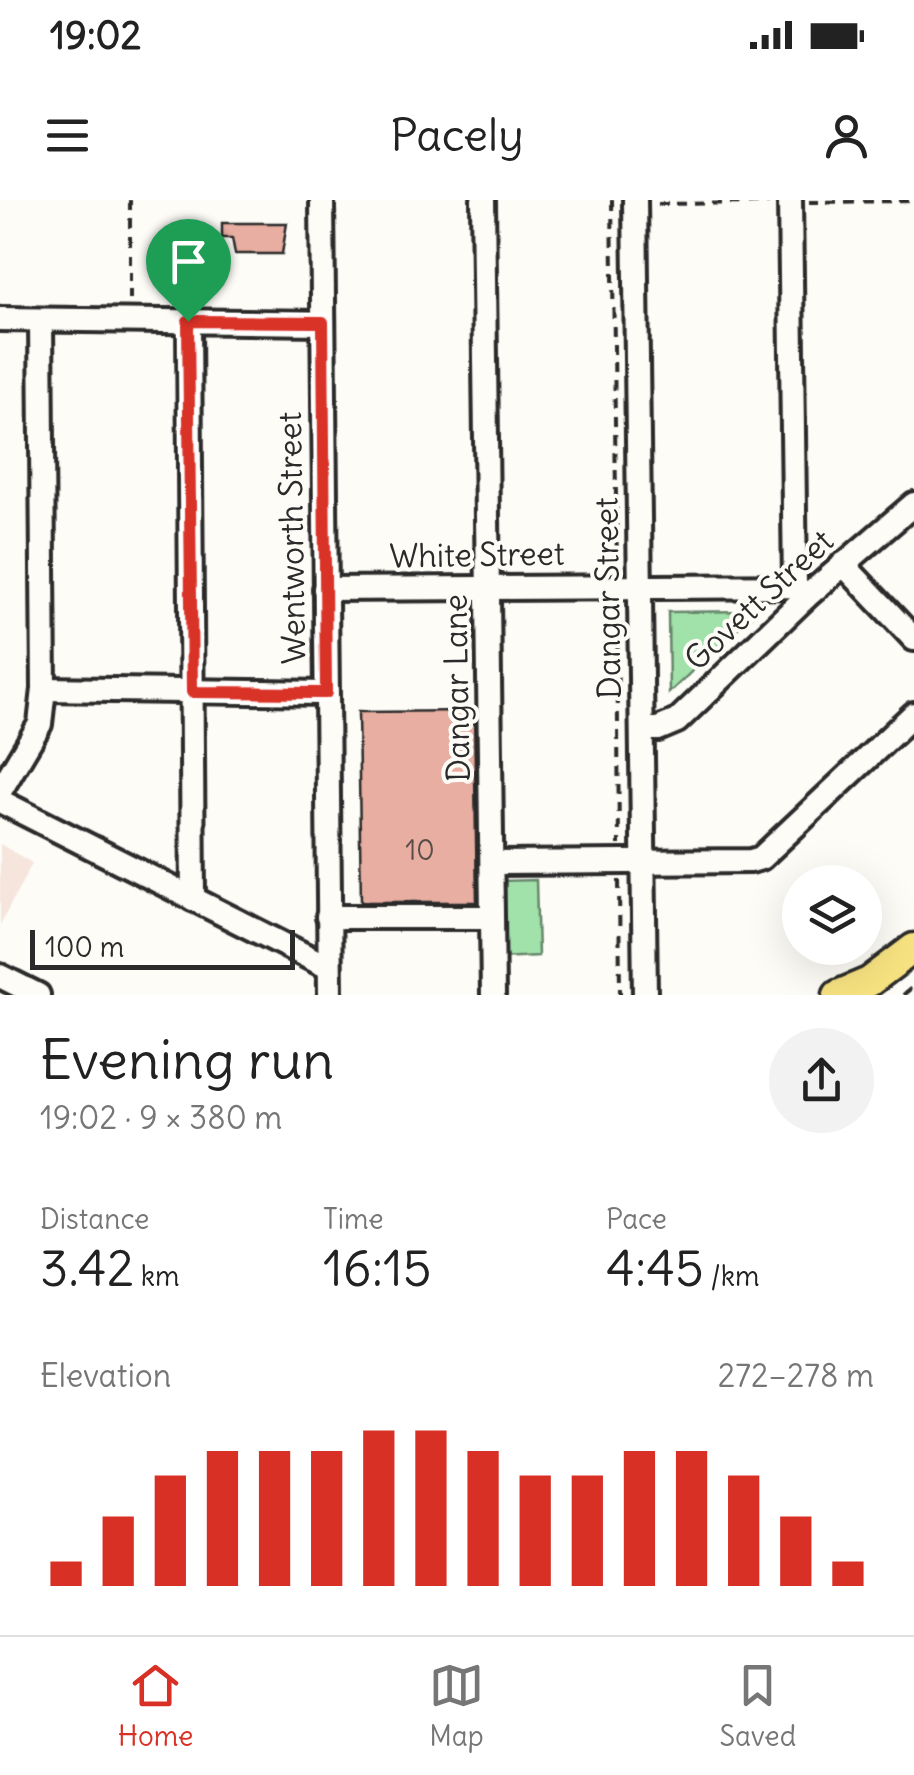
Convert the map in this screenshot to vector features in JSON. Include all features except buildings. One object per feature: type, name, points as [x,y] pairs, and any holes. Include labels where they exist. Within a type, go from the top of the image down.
[{"type":"main road","points":[[838,995],[869,982],[914,948]]},
{"type":"main road","points":[[870,995],[914,966]]},
{"type":"street","name":"Wentworth Street","points":[[322,200],[330,995]]},
{"type":"street","name":"Dangar Lane","points":[[483,200],[494,995]]},
{"type":"street","name":"Dangar Street","points":[[636,200],[645,995]]},
{"type":"street","points":[[790,200],[800,591]]},
{"type":"street","points":[[0,320],[323,322]]},
{"type":"street","points":[[0,791],[40,724],[44,689],[41,320]]},
{"type":"street","points":[[188,321],[193,898]]},
{"type":"street","name":"Govett Street","points":[[642,729],[658,729],[677,721],[800,591],[843,564],[914,504]]},
{"type":"street","points":[[843,564],[914,640]]},
{"type":"street","name":"White Street","points":[[325,589],[640,585],[800,591]]},
{"type":"street","points":[[44,689],[326,693]]},
{"type":"street","points":[[492,864],[761,858],[914,714]]},
{"type":"street","points":[[0,801],[328,967]]},
{"type":"street","points":[[328,917],[492,916]]},
{"type":"street","points":[[0,976],[38,995]]},
{"type":"path","points":[[130,200],[130,320]]},
{"type":"path","points":[[904,995],[914,986]]},
{"type":"shaded area","points":[[0,844],[32,863],[0,925]]},
{"type":"green space","points":[[756,611],[669,693],[668,612]]},
{"type":"green space","points":[[536,880],[538,956],[499,958],[496,881]]},
{"type":"route","points":[[188,321],[323,322],[326,693],[192,692],[188,321]]}]
